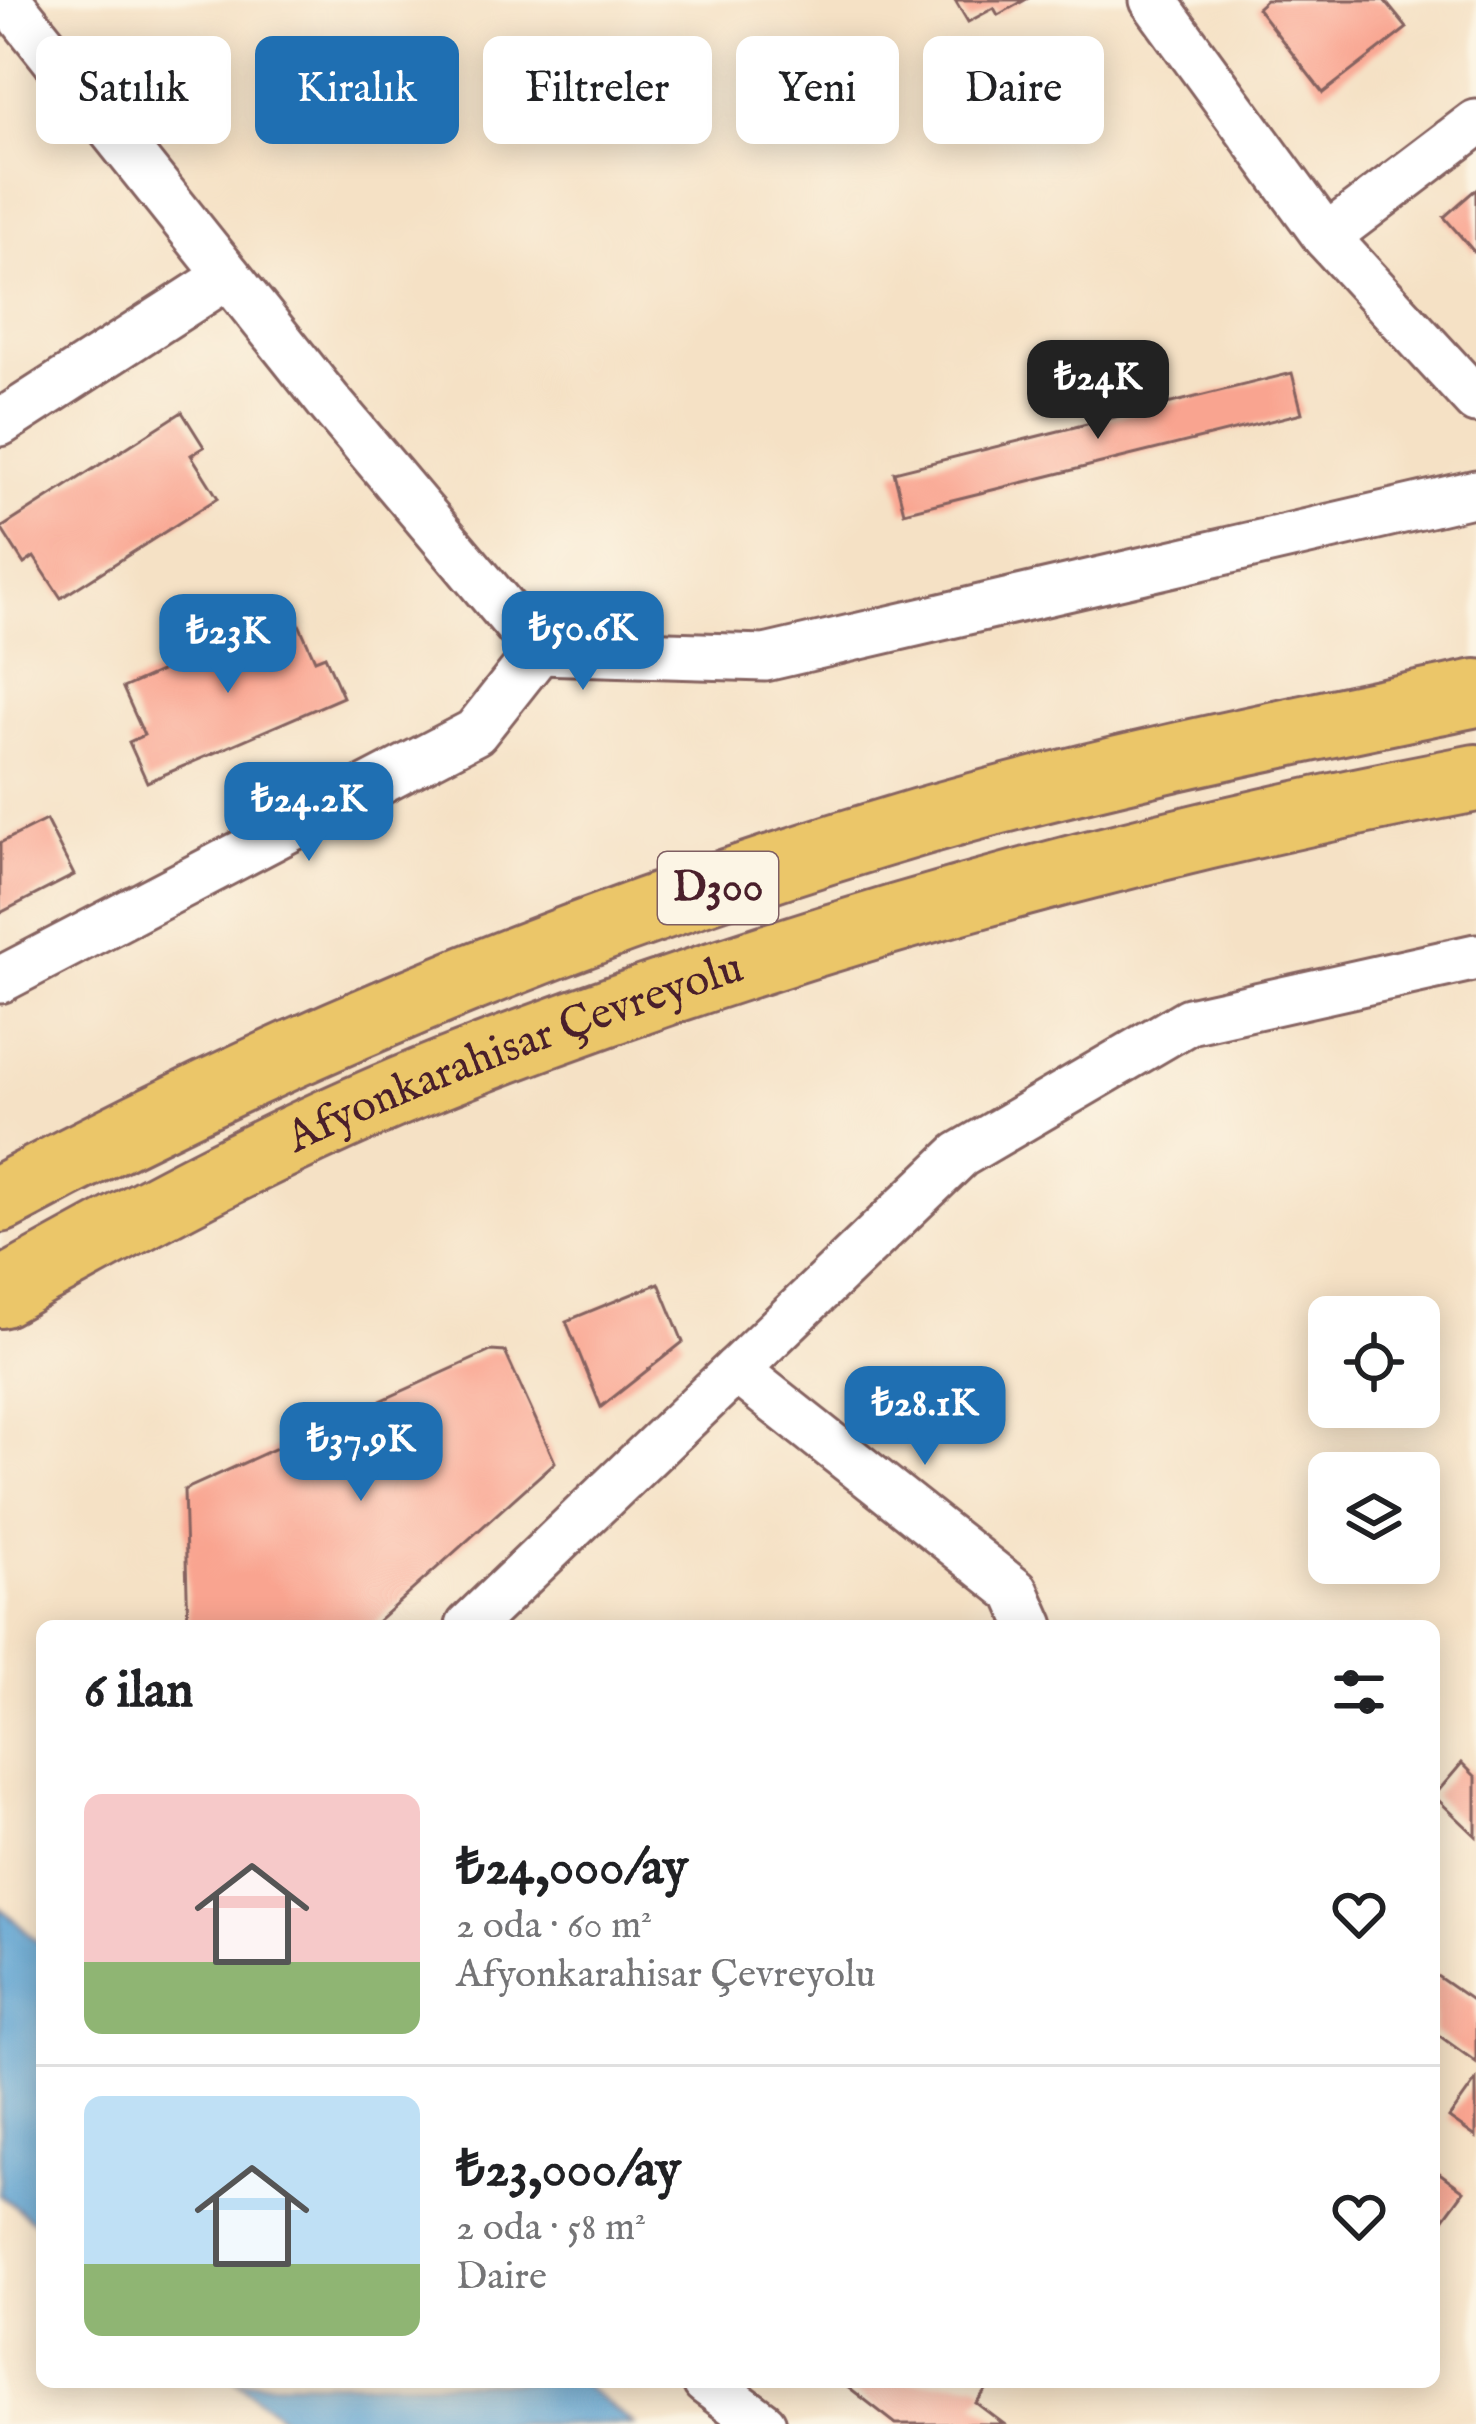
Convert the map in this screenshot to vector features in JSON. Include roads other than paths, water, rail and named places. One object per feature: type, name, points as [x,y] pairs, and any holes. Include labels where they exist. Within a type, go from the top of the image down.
[{"type":"highway","name":"Afyonkarahisar Çevreyolu","points":[[0,1199],[137,1124],[384,1011],[647,912],[921,822],[1198,752],[1476,693]]},
{"type":"highway","name":"Afyonkarahisar Çevreyolu","points":[[0,1294],[116,1228],[333,1123],[444,1073],[674,989],[921,908],[1336,805],[1476,778]]},
{"type":"street","points":[[8,0],[228,276],[539,651],[765,658],[1476,493]]},
{"type":"street","points":[[1153,0],[1326,237],[1476,400]]},
{"type":"street","points":[[1326,237],[1476,123]]},
{"type":"street","points":[[0,423],[228,276]]},
{"type":"street","points":[[0,980],[475,732],[539,651]]},
{"type":"street","points":[[475,1620],[960,1155],[1189,1021],[1476,957]]},
{"type":"street","points":[[736,1370],[1016,1592],[1028,1620]]},
{"type":"street","points":[[714,2388],[764,2424]]},
{"type":"water","points":[[0,1907],[36,1940],[36,2223],[0,2195]]},
{"type":"water","points":[[245,2388],[587,2388],[634,2424],[290,2424]]}]
